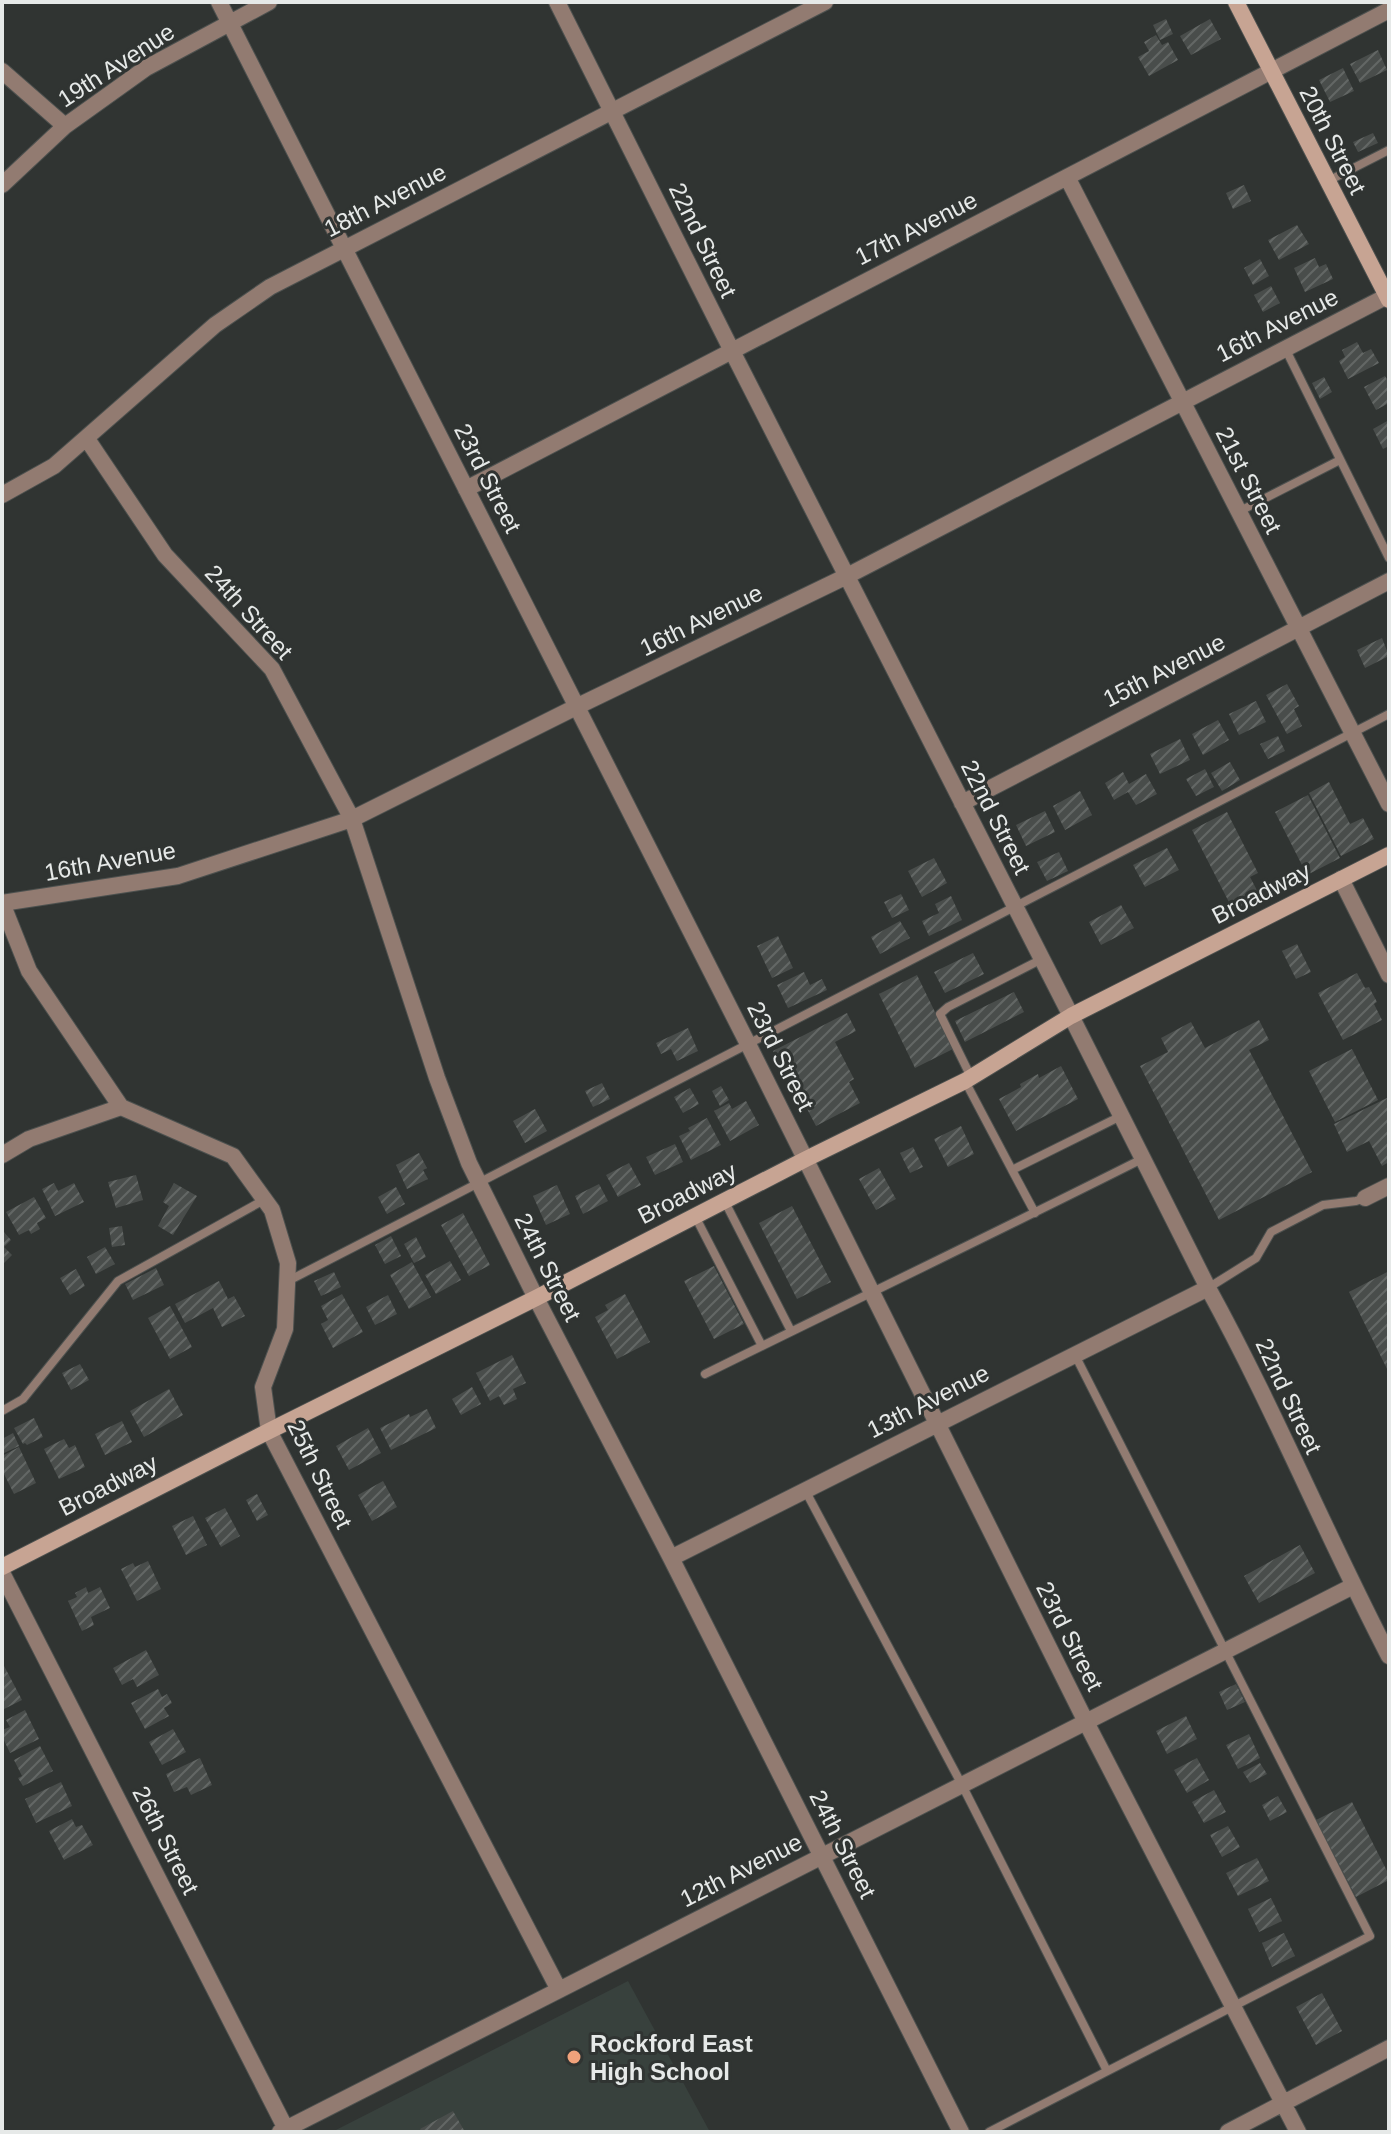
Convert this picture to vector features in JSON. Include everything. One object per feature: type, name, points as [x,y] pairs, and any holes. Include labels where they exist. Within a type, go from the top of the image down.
[{"type":"main road","name":"20th Street","points":[[1236,2],[1388,297]]},
{"type":"main road","name":"Broadway","points":[[2,1567],[968,1079],[1071,1016],[1389,855]]},
{"type":"street","name":"23rd Street","points":[[219,2],[578,706],[1086,1722],[1298,2132]]},
{"type":"street","name":"19th Avenue","points":[[2,185],[65,126],[146,68],[269,2]]},
{"type":"street","name":"22nd Street","points":[[557,2],[1232,1332],[1389,1656]]},
{"type":"street","name":"18th Avenue","points":[[2,495],[54,466],[215,325],[270,287],[825,2]]},
{"type":"street","name":"17th Avenue","points":[[466,489],[1389,10]]},
{"type":"street","points":[[2,71],[65,126]]},
{"type":"street","name":"21st Street","points":[[1067,177],[1389,804]]},
{"type":"street","name":"16th Avenue","points":[[2,903],[178,876],[352,819],[847,576],[1388,297]]},
{"type":"street","name":"24th Street","points":[[87,439],[165,555],[272,669],[352,819],[437,1078],[469,1163],[961,2132]]},
{"type":"street","name":"15th Avenue","points":[[962,803],[1389,581]]},
{"type":"street","points":[[1341,879],[1389,975]]},
{"type":"street","points":[[2,903],[29,971],[121,1107],[29,1139],[2,1155]]},
{"type":"street","name":"25th Street","points":[[121,1107],[233,1156],[272,1210],[288,1263],[285,1329],[263,1387],[269,1431],[559,1990]]},
{"type":"street","points":[[1365,1198],[1389,1186]]},
{"type":"street","name":"13th Avenue","points":[[671,1558],[1208,1288]]},
{"type":"street","name":"26th Street","points":[[2,1573],[283,2130]]},
{"type":"street","name":"12th Avenue","points":[[283,2130],[1353,1586]]},
{"type":"street","points":[[1228,2132],[1389,2048]]},
{"type":"lane","points":[[1328,181],[1389,150]]},
{"type":"lane","points":[[1285,348],[1389,558]]},
{"type":"lane","points":[[1238,512],[1340,460]]},
{"type":"lane","points":[[287,1282],[1389,714]]},
{"type":"lane","points":[[1035,1213],[968,1079],[940,1014],[1042,959]]},
{"type":"lane","points":[[1012,1170],[1122,1116]]},
{"type":"lane","points":[[705,1374],[1143,1158]]},
{"type":"lane","points":[[1208,1288],[1256,1258],[1271,1232],[1323,1205],[1365,1198]]},
{"type":"lane","points":[[2,1411],[23,1399],[118,1281],[264,1200]]},
{"type":"lane","points":[[724,1201],[791,1331]]},
{"type":"lane","points":[[695,1216],[762,1346]]},
{"type":"lane","points":[[989,2132],[1370,1936],[1074,1355]]},
{"type":"lane","points":[[805,1490],[962,1785],[1107,2071]]},
{"type":"shaded area","name":"Rockford East High School","points":[[628,1981],[710,2132],[332,2132]]},
{"type":"building","points":[[1166,19],[1173,34],[1160,40],[1153,25]]},
{"type":"building","points":[[1210,19],[1221,39],[1191,55],[1180,36]]},
{"type":"building","points":[[1156,35],[1162,45],[1168,42],[1178,60],[1149,76],[1138,57],[1149,51],[1144,42]]},
{"type":"building","points":[[1378,50],[1387,70],[1360,83],[1350,64]]},
{"type":"building","points":[[1343,68],[1354,91],[1330,102],[1319,80]]},
{"type":"building","points":[[1373,133],[1378,143],[1358,152],[1353,142]]},
{"type":"building","points":[[1244,185],[1251,201],[1233,209],[1226,193]]},
{"type":"building","points":[[1297,225],[1309,244],[1279,260],[1268,240]]},
{"type":"building","points":[[1315,258],[1319,267],[1326,264],[1333,279],[1305,292],[1294,268]]},
{"type":"building","points":[[1260,259],[1269,276],[1253,285],[1244,268]]},
{"type":"building","points":[[1271,286],[1280,303],[1263,312],[1254,295]]},
{"type":"building","points":[[1357,342],[1363,353],[1371,349],[1379,363],[1348,379],[1339,361],[1345,357],[1342,350]]},
{"type":"building","points":[[1385,376],[1389,383],[1389,403],[1376,410],[1364,387]]},
{"type":"building","points":[[1324,377],[1332,392],[1320,399],[1312,383]]},
{"type":"building","points":[[1389,420],[1389,446],[1383,449],[1373,429]]},
{"type":"building","points":[[1382,638],[1389,656],[1365,668],[1357,650]]},
{"type":"building","points":[[1287,684],[1299,706],[1294,709],[1302,726],[1287,734],[1266,695]]},
{"type":"building","points":[[1256,701],[1266,722],[1239,735],[1229,714]]},
{"type":"building","points":[[1218,720],[1229,740],[1203,755],[1192,734]]},
{"type":"building","points":[[1278,736],[1285,751],[1268,759],[1260,744]]},
{"type":"building","points":[[1180,739],[1190,760],[1160,774],[1150,754]]},
{"type":"building","points":[[1230,762],[1240,780],[1222,791],[1211,773]]},
{"type":"building","points":[[1205,769],[1214,787],[1196,796],[1186,779]]},
{"type":"building","points":[[1123,772],[1129,784],[1146,774],[1157,794],[1136,805],[1128,792],[1114,800],[1105,783]]},
{"type":"building","points":[[1329,782],[1350,824],[1363,818],[1374,839],[1341,856],[1309,793]]},
{"type":"building","points":[[1080,791],[1092,815],[1065,830],[1053,806]]},
{"type":"building","points":[[1308,795],[1340,858],[1307,875],[1275,812]]},
{"type":"building","points":[[1045,811],[1055,832],[1026,846],[1016,825]]},
{"type":"building","points":[[1227,812],[1258,873],[1250,877],[1260,896],[1233,910],[1192,830]]},
{"type":"building","points":[[1167,848],[1179,870],[1145,887],[1133,865]]},
{"type":"building","points":[[1059,852],[1068,871],[1047,881],[1037,862]]},
{"type":"building","points":[[934,858],[947,883],[922,897],[908,871]]},
{"type":"building","points":[[901,894],[909,910],[892,918],[884,902]]},
{"type":"building","points":[[951,896],[962,920],[929,936],[922,921],[939,913],[935,904]]},
{"type":"building","points":[[1121,905],[1134,928],[1101,945],[1089,922]]},
{"type":"building","points":[[900,921],[910,938],[880,954],[871,937]]},
{"type":"building","points":[[778,936],[793,968],[772,978],[757,946]]},
{"type":"building","points":[[1297,944],[1311,972],[1296,979],[1282,951]]},
{"type":"building","points":[[973,953],[984,974],[945,993],[934,972]]},
{"type":"building","points":[[804,972],[810,985],[822,979],[827,990],[788,1008],[777,985]]},
{"type":"building","points":[[1357,973],[1377,1002],[1374,1004],[1382,1020],[1343,1040],[1318,993]]},
{"type":"building","points":[[917,975],[953,1049],[915,1068],[879,994]]},
{"type":"building","points":[[1014,992],[1024,1012],[965,1042],[955,1021]]},
{"type":"building","points":[[847,1013],[856,1031],[835,1042],[854,1079],[849,1082],[860,1103],[816,1126],[773,1051]]},
{"type":"building","points":[[1259,1020],[1269,1040],[1249,1050],[1312,1172],[1219,1220],[1140,1066],[1168,1052],[1161,1038],[1191,1022],[1205,1048]]},
{"type":"building","points":[[688,1028],[698,1051],[677,1061],[671,1049],[661,1054],[656,1043]]},
{"type":"building","points":[[1352,1049],[1378,1100],[1335,1122],[1309,1071]]},
{"type":"building","points":[[1061,1066],[1078,1099],[1016,1131],[999,1099],[1038,1074],[1039,1078]]},
{"type":"building","points":[[602,1083],[610,1099],[593,1107],[585,1091]]},
{"type":"building","points":[[721,1086],[729,1100],[720,1106],[712,1091]]},
{"type":"building","points":[[690,1088],[699,1104],[683,1113],[674,1097]]},
{"type":"building","points":[[1389,1097],[1389,1162],[1382,1166],[1369,1141],[1347,1152],[1334,1124]]},
{"type":"building","points":[[746,1101],[759,1125],[730,1141],[714,1111],[729,1103],[732,1109]]},
{"type":"building","points":[[535,1109],[547,1131],[525,1143],[513,1121]]},
{"type":"building","points":[[707,1118],[721,1145],[691,1160],[679,1136]]},
{"type":"building","points":[[961,1126],[974,1154],[948,1167],[934,1139]]},
{"type":"building","points":[[675,1144],[683,1162],[655,1175],[646,1157]]},
{"type":"building","points":[[913,1147],[923,1167],[910,1173],[900,1153]]},
{"type":"building","points":[[419,1153],[427,1168],[423,1170],[428,1179],[407,1189],[396,1165]]},
{"type":"building","points":[[629,1163],[641,1185],[618,1197],[606,1175]]},
{"type":"building","points":[[879,1168],[896,1199],[876,1210],[859,1179]]},
{"type":"building","points":[[136,1175],[143,1200],[116,1208],[108,1182]]},
{"type":"building","points":[[54,1183],[58,1191],[74,1183],[84,1202],[55,1216],[42,1189]]},
{"type":"building","points":[[174,1183],[197,1196],[173,1235],[158,1226],[169,1206],[163,1202]]},
{"type":"building","points":[[599,1184],[608,1201],[583,1214],[575,1196]]},
{"type":"building","points":[[557,1185],[570,1214],[546,1225],[533,1196]]},
{"type":"building","points":[[396,1187],[405,1204],[387,1214],[378,1197]]},
{"type":"building","points":[[34,1197],[46,1218],[37,1223],[40,1229],[19,1235],[6,1212]]},
{"type":"building","points":[[792,1206],[831,1282],[797,1299],[759,1223]]},
{"type":"building","points":[[463,1213],[490,1265],[469,1276],[441,1225]]},
{"type":"building","points":[[122,1226],[125,1245],[112,1247],[109,1228]]},
{"type":"building","points":[[2,1230],[11,1240],[4,1247],[12,1255],[2,1265]]},
{"type":"building","points":[[391,1236],[401,1256],[385,1264],[375,1245]]},
{"type":"building","points":[[416,1237],[426,1257],[414,1263],[404,1244]]},
{"type":"building","points":[[105,1247],[115,1264],[96,1274],[87,1257]]},
{"type":"building","points":[[450,1261],[461,1280],[436,1294],[425,1275]]},
{"type":"building","points":[[412,1262],[431,1297],[409,1309],[390,1275]]},
{"type":"building","points":[[714,1266],[744,1324],[714,1339],[684,1281]]},
{"type":"building","points":[[156,1268],[164,1285],[133,1300],[125,1284]]},
{"type":"building","points":[[76,1269],[85,1286],[70,1295],[60,1278]]},
{"type":"building","points":[[1389,1271],[1389,1373],[1349,1292]]},
{"type":"building","points":[[334,1272],[341,1287],[321,1296],[314,1281]]},
{"type":"building","points":[[219,1281],[228,1299],[234,1296],[245,1316],[222,1327],[213,1308],[185,1323],[175,1304]]},
{"type":"building","points":[[342,1294],[363,1332],[333,1348],[321,1324],[328,1320],[321,1306]]},
{"type":"building","points":[[625,1294],[650,1342],[617,1359],[595,1317],[608,1310],[605,1305]]},
{"type":"building","points":[[388,1295],[397,1314],[375,1325],[366,1307]]},
{"type":"building","points":[[170,1306],[192,1347],[170,1359],[148,1318]]},
{"type":"building","points":[[512,1355],[526,1383],[513,1389],[517,1399],[504,1405],[499,1396],[490,1401],[476,1373]]},
{"type":"building","points":[[80,1364],[89,1380],[71,1390],[62,1373]]},
{"type":"building","points":[[472,1387],[481,1404],[461,1415],[452,1399]]},
{"type":"building","points":[[169,1389],[183,1415],[144,1437],[130,1411]]},
{"type":"building","points":[[427,1409],[436,1428],[391,1450],[380,1428]]},
{"type":"building","points":[[34,1418],[43,1437],[23,1444],[14,1428]]},
{"type":"building","points":[[122,1421],[132,1442],[105,1455],[95,1434]]},
{"type":"building","points":[[368,1428],[381,1453],[349,1470],[336,1446]]},
{"type":"building","points":[[13,1433],[19,1446],[2,1454],[2,1439]]},
{"type":"building","points":[[64,1439],[69,1448],[75,1445],[85,1467],[59,1479],[44,1449]]},
{"type":"building","points":[[19,1447],[36,1483],[14,1494],[2,1470],[2,1456]]},
{"type":"building","points":[[383,1481],[397,1507],[372,1521],[358,1495]]},
{"type":"building","points":[[257,1494],[268,1515],[257,1521],[246,1500]]},
{"type":"building","points":[[225,1508],[240,1536],[221,1547],[205,1518]]},
{"type":"building","points":[[193,1516],[207,1545],[186,1555],[172,1526]]},
{"type":"building","points":[[1300,1545],[1315,1573],[1259,1603],[1244,1576]]},
{"type":"building","points":[[148,1561],[161,1589],[137,1601],[121,1569]]},
{"type":"building","points":[[86,1587],[88,1593],[100,1587],[110,1608],[91,1617],[94,1625],[82,1631],[68,1601]]},
{"type":"building","points":[[146,1650],[159,1675],[137,1687],[133,1679],[122,1685],[113,1668]]},
{"type":"building","points":[[2,1662],[22,1700],[2,1710]]},
{"type":"building","points":[[1236,1684],[1245,1702],[1227,1710],[1219,1692]]},
{"type":"building","points":[[158,1689],[162,1697],[167,1694],[172,1703],[164,1708],[169,1716],[145,1729],[131,1703]]},
{"type":"building","points":[[25,1710],[39,1739],[10,1753],[2,1730],[10,1727],[6,1720]]},
{"type":"building","points":[[1186,1716],[1197,1739],[1167,1754],[1156,1731]]},
{"type":"building","points":[[173,1729],[186,1752],[162,1765],[149,1742]]},
{"type":"building","points":[[1249,1734],[1260,1758],[1238,1769],[1226,1745]]},
{"type":"building","points":[[40,1746],[53,1771],[23,1786],[14,1760]]},
{"type":"building","points":[[200,1758],[212,1785],[191,1795],[187,1787],[174,1792],[166,1774]]},
{"type":"building","points":[[1197,1758],[1209,1780],[1187,1793],[1174,1770]]},
{"type":"building","points":[[1260,1763],[1267,1774],[1250,1783],[1243,1772]]},
{"type":"building","points":[[61,1782],[72,1806],[36,1823],[25,1799]]},
{"type":"building","points":[[1214,1790],[1226,1812],[1204,1823],[1192,1802]]},
{"type":"building","points":[[1278,1796],[1287,1812],[1270,1821],[1262,1805]]},
{"type":"building","points":[[1352,1802],[1389,1875],[1389,1880],[1356,1897],[1316,1820]]},
{"type":"building","points":[[72,1819],[76,1827],[82,1825],[93,1845],[64,1860],[49,1831]]},
{"type":"building","points":[[1228,1826],[1240,1847],[1222,1857],[1210,1835]]},
{"type":"building","points":[[1257,1858],[1269,1881],[1238,1896],[1226,1873]]},
{"type":"building","points":[[1271,1898],[1282,1921],[1259,1932],[1248,1909]]},
{"type":"building","points":[[1284,1933],[1295,1956],[1272,1967],[1262,1943]]},
{"type":"building","points":[[1322,1993],[1342,2031],[1316,2045],[1296,2007]]},
{"type":"building","points":[[453,2111],[465,2132],[422,2132],[420,2129]]},
{"type":"place","name":"Rockford East High School","points":[[574,2057]]}]
